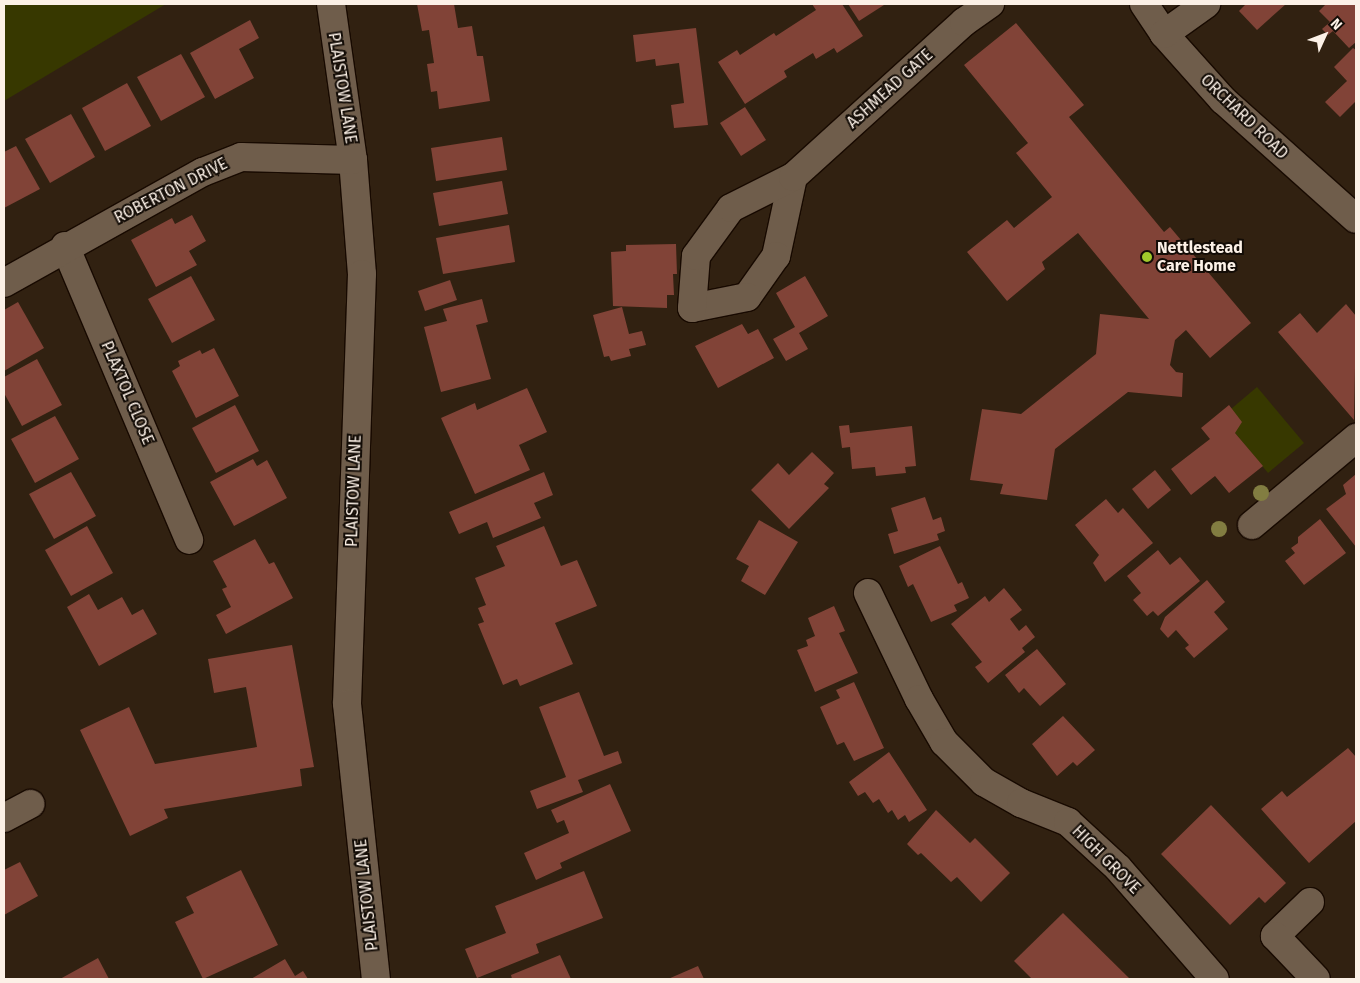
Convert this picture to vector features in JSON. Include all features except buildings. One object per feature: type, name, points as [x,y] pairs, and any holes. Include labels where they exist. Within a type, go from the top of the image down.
[{"type":"street","name":"PLAISTOW LANE","points":[[331,4],[353,160],[362,274],[347,704],[376,979]]},
{"type":"street","name":"ASHMEAD GATE","points":[[793,177],[776,256],[747,297],[692,308],[696,256],[731,208],[793,177],[964,22],[990,4]]},
{"type":"street","name":"ORCHARD ROAD","points":[[1144,4],[1164,34],[1223,100],[1356,218]]},
{"type":"street","points":[[1164,34],[1206,4]]},
{"type":"street","name":"ROBERTON DRIVE","points":[[4,283],[64,246],[203,172],[241,157],[353,160]]},
{"type":"street","name":"PLAXTOL CLOSE","points":[[64,246],[189,540]]},
{"type":"street","points":[[1252,525],[1356,438]]},
{"type":"street","name":"HIGH GROVE","points":[[868,593],[919,699],[944,742],[984,782],[1022,803],[1068,822],[1118,868],[1215,979]]},
{"type":"street","points":[[4,818],[30,804]]},
{"type":"street","points":[[1310,902],[1275,936],[1316,979]]},
{"type":"shaded area","points":[[4,4],[166,4],[4,101]]},
{"type":"shaded area","points":[[1257,387],[1304,443],[1268,473],[1235,433],[1231,409]]},
{"type":"place","name":"Nettlestead Care Home","points":[[1147,257]]}]
